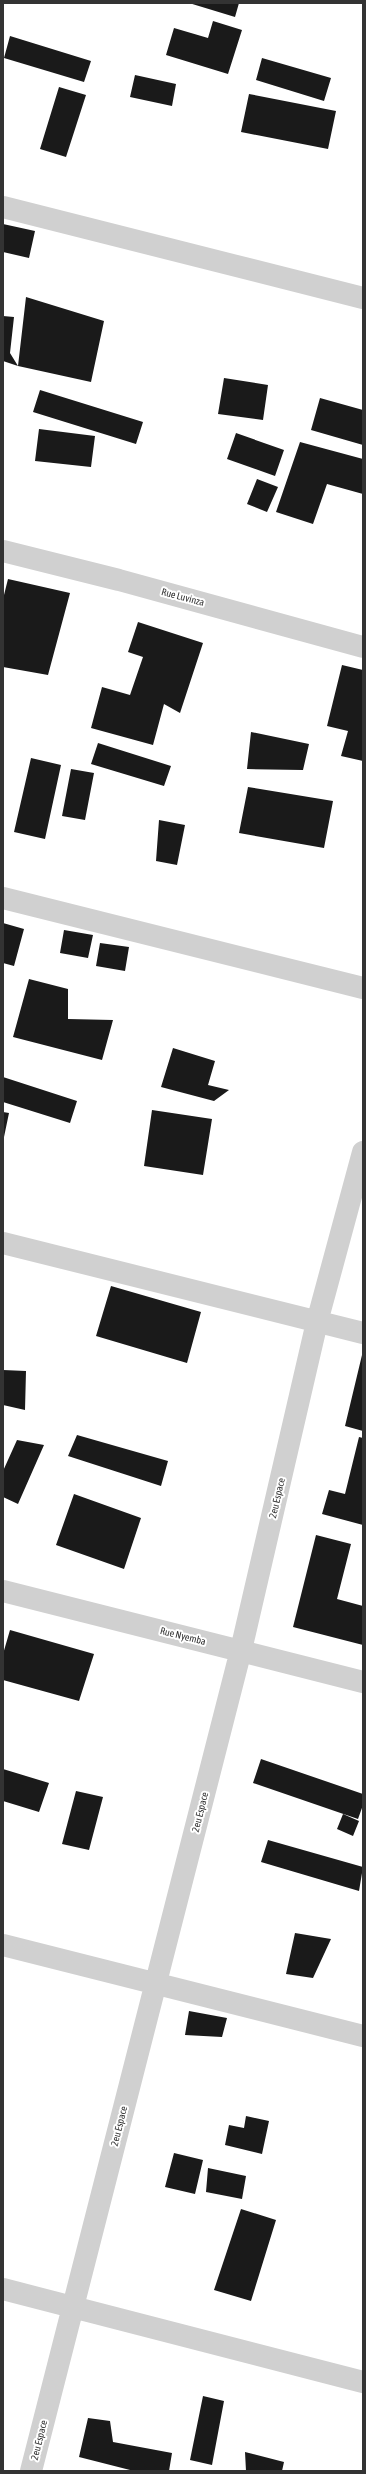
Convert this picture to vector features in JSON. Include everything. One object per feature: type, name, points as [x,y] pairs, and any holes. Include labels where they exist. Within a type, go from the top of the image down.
[{"type":"street","points":[[3,207],[363,298]]},
{"type":"street","name":"Rue Luvinza","points":[[3,551],[120,580],[363,647]]},
{"type":"street","points":[[3,898],[363,988]]},
{"type":"street","name":"2eu Espace","points":[[31,2471],[242,1650],[317,1322],[363,1152]]},
{"type":"street","points":[[3,1244],[363,1333]]},
{"type":"street","name":"Rue Nyemba","points":[[3,1591],[242,1650],[363,1682]]},
{"type":"street","points":[[3,1945],[363,2036]]},
{"type":"street","points":[[3,2289],[363,2382]]},
{"type":"building","points":[[189,3],[239,3],[235,17]]},
{"type":"building","points":[[213,21],[242,30],[228,74],[166,55],[174,28],[208,38]]},
{"type":"building","points":[[10,36],[91,61],[84,82],[4,58]]},
{"type":"building","points":[[262,58],[331,78],[324,101],[256,80]]},
{"type":"building","points":[[135,75],[176,84],[172,106],[130,97]]},
{"type":"building","points":[[59,87],[86,95],[66,157],[40,149]]},
{"type":"building","points":[[249,94],[336,111],[328,149],[241,132]]},
{"type":"building","points":[[3,224],[35,231],[29,258],[3,252]]},
{"type":"building","points":[[26,297],[104,321],[91,382],[18,366]]},
{"type":"building","points":[[3,316],[14,317],[10,353],[18,366],[3,361]]},
{"type":"building","points":[[224,378],[268,385],[263,420],[218,414]]},
{"type":"building","points":[[40,390],[143,422],[136,444],[33,412]]},
{"type":"building","points":[[320,398],[363,410],[363,445],[311,430]]},
{"type":"building","points":[[39,429],[95,436],[91,467],[35,461]]},
{"type":"building","points":[[236,433],[284,450],[275,476],[227,459]]},
{"type":"building","points":[[300,442],[363,459],[363,494],[327,484],[313,524],[276,512]]},
{"type":"building","points":[[257,479],[278,487],[267,512],[247,504]]},
{"type":"building","points":[[8,579],[70,593],[48,675],[3,667],[3,599]]},
{"type":"building","points":[[138,622],[203,643],[180,713],[164,704],[153,745],[91,728],[102,687],[130,695],[143,657],[128,652]]},
{"type":"building","points":[[342,665],[363,670],[363,761],[341,756],[348,731],[327,726]]},
{"type":"building","points":[[251,732],[309,744],[303,770],[247,769]]},
{"type":"building","points":[[98,743],[171,766],[164,786],[91,764]]},
{"type":"building","points":[[31,758],[61,765],[45,839],[14,832]]},
{"type":"building","points":[[71,769],[94,773],[85,820],[62,816]]},
{"type":"building","points":[[248,787],[333,801],[324,848],[239,833]]},
{"type":"building","points":[[159,820],[185,825],[177,865],[156,861]]},
{"type":"building","points":[[3,923],[24,929],[14,966],[3,963]]},
{"type":"building","points":[[64,930],[93,935],[88,958],[60,953]]},
{"type":"building","points":[[100,943],[129,947],[125,971],[96,966]]},
{"type":"building","points":[[29,979],[68,989],[68,1019],[113,1020],[102,1060],[13,1037]]},
{"type":"building","points":[[173,1048],[215,1061],[208,1085],[229,1090],[214,1101],[161,1087]]},
{"type":"building","points":[[3,1077],[77,1101],[70,1123],[3,1102]]},
{"type":"building","points":[[152,1110],[212,1119],[203,1175],[144,1166]]},
{"type":"building","points":[[3,1112],[9,1113],[4,1137],[3,1137]]},
{"type":"building","points":[[111,1286],[201,1312],[187,1363],[96,1336]]},
{"type":"building","points":[[363,1355],[363,1431],[345,1426]]},
{"type":"building","points":[[3,1370],[26,1371],[25,1410],[3,1405]]},
{"type":"building","points":[[77,1435],[168,1461],[161,1486],[68,1456]]},
{"type":"building","points":[[359,1437],[363,1438],[363,1525],[322,1514],[329,1490],[345,1494]]},
{"type":"building","points":[[17,1440],[44,1445],[18,1504],[3,1497],[3,1471]]},
{"type":"building","points":[[74,1494],[141,1518],[124,1569],[56,1545]]},
{"type":"building","points":[[316,1535],[351,1544],[337,1599],[363,1606],[363,1645],[293,1627]]},
{"type":"building","points":[[10,1630],[94,1654],[79,1701],[3,1680],[3,1654]]},
{"type":"building","points":[[261,1759],[363,1794],[363,1805],[358,1819],[253,1783]]},
{"type":"building","points":[[3,1769],[49,1783],[39,1812],[3,1801]]},
{"type":"building","points":[[76,1791],[103,1797],[89,1850],[62,1844]]},
{"type":"building","points":[[343,1814],[359,1821],[353,1836],[337,1829]]},
{"type":"building","points":[[268,1840],[363,1867],[359,1891],[261,1862]]},
{"type":"building","points":[[295,1933],[331,1939],[313,1978],[286,1974]]},
{"type":"building","points":[[189,2011],[227,2018],[222,2037],[185,2035]]},
{"type":"building","points":[[246,2116],[269,2121],[262,2154],[225,2145],[229,2125],[244,2128]]},
{"type":"building","points":[[174,2153],[203,2160],[195,2194],[165,2187]]},
{"type":"building","points":[[208,2168],[246,2176],[242,2199],[206,2192]]},
{"type":"building","points":[[241,2209],[276,2220],[251,2301],[214,2290]]},
{"type":"building","points":[[203,2396],[224,2401],[212,2465],[190,2460]]},
{"type":"building","points":[[88,2418],[110,2421],[113,2442],[172,2453],[169,2471],[134,2471],[79,2457]]},
{"type":"building","points":[[245,2452],[284,2462],[282,2471],[246,2471]]}]
